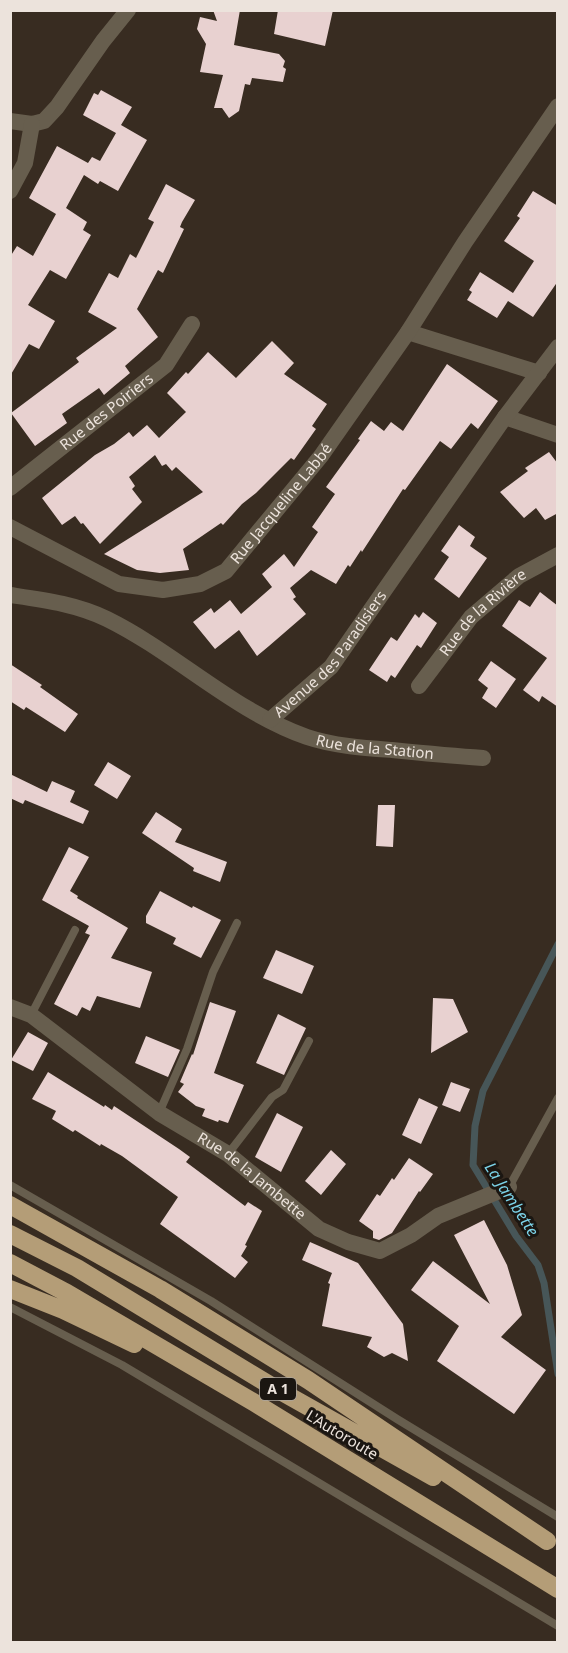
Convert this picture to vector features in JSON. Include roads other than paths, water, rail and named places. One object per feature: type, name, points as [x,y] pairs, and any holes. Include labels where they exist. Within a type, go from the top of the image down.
[{"type":"highway","points":[[10,1206],[160,1289],[308,1380],[552,1544]]},
{"type":"highway","name":"L'Autoroute","points":[[10,1234],[77,1268],[273,1387],[552,1544]]},
{"type":"highway","name":"L'Autoroute","points":[[10,1263],[67,1293],[255,1403],[558,1589]]},
{"type":"highway","points":[[10,1289],[63,1310],[255,1403]]},
{"type":"street","points":[[10,121],[32,124],[44,121],[57,107],[125,12]]},
{"type":"street","name":"Rue Jacqueline Labbé","points":[[10,527],[119,584],[163,590],[200,584],[226,571],[321,456],[408,332],[465,242],[558,106]]},
{"type":"street","points":[[10,191],[26,164],[32,124]]},
{"type":"street","name":"Rue des Poiriers","points":[[10,488],[166,365],[192,324]]},
{"type":"street","points":[[408,332],[539,373]]},
{"type":"street","name":"Avenue des Paradisiers","points":[[10,595],[68,604],[106,619],[150,643],[234,700],[270,720],[331,667],[506,417],[558,347]]},
{"type":"street","points":[[506,417],[558,435]]},
{"type":"street","name":"Rue de la Rivière","points":[[419,686],[471,617],[519,576],[558,555]]},
{"type":"street","name":"Rue de la Station","points":[[270,720],[307,736],[350,747],[483,758]]},
{"type":"street","name":"Rue de la Jambette","points":[[10,1007],[31,1015],[159,1113],[228,1154],[319,1229],[348,1242],[380,1251],[411,1235],[438,1216],[509,1187]]},
{"type":"lane","points":[[159,1113],[187,1049],[213,972],[237,923]]},
{"type":"lane","points":[[31,1015],[75,930]]},
{"type":"lane","points":[[228,1154],[272,1097],[283,1090],[309,1041]]},
{"type":"lane","points":[[509,1187],[558,1098]]},
{"type":"lane","points":[[11,1186],[211,1301],[397,1419],[558,1516]]},
{"type":"lane","points":[[10,1307],[122,1365],[558,1626]]},
{"type":"waterway","name":"La Jambette","points":[[558,944],[483,1091],[475,1126],[473,1165],[516,1236],[538,1265],[544,1283],[558,1374]]}]
